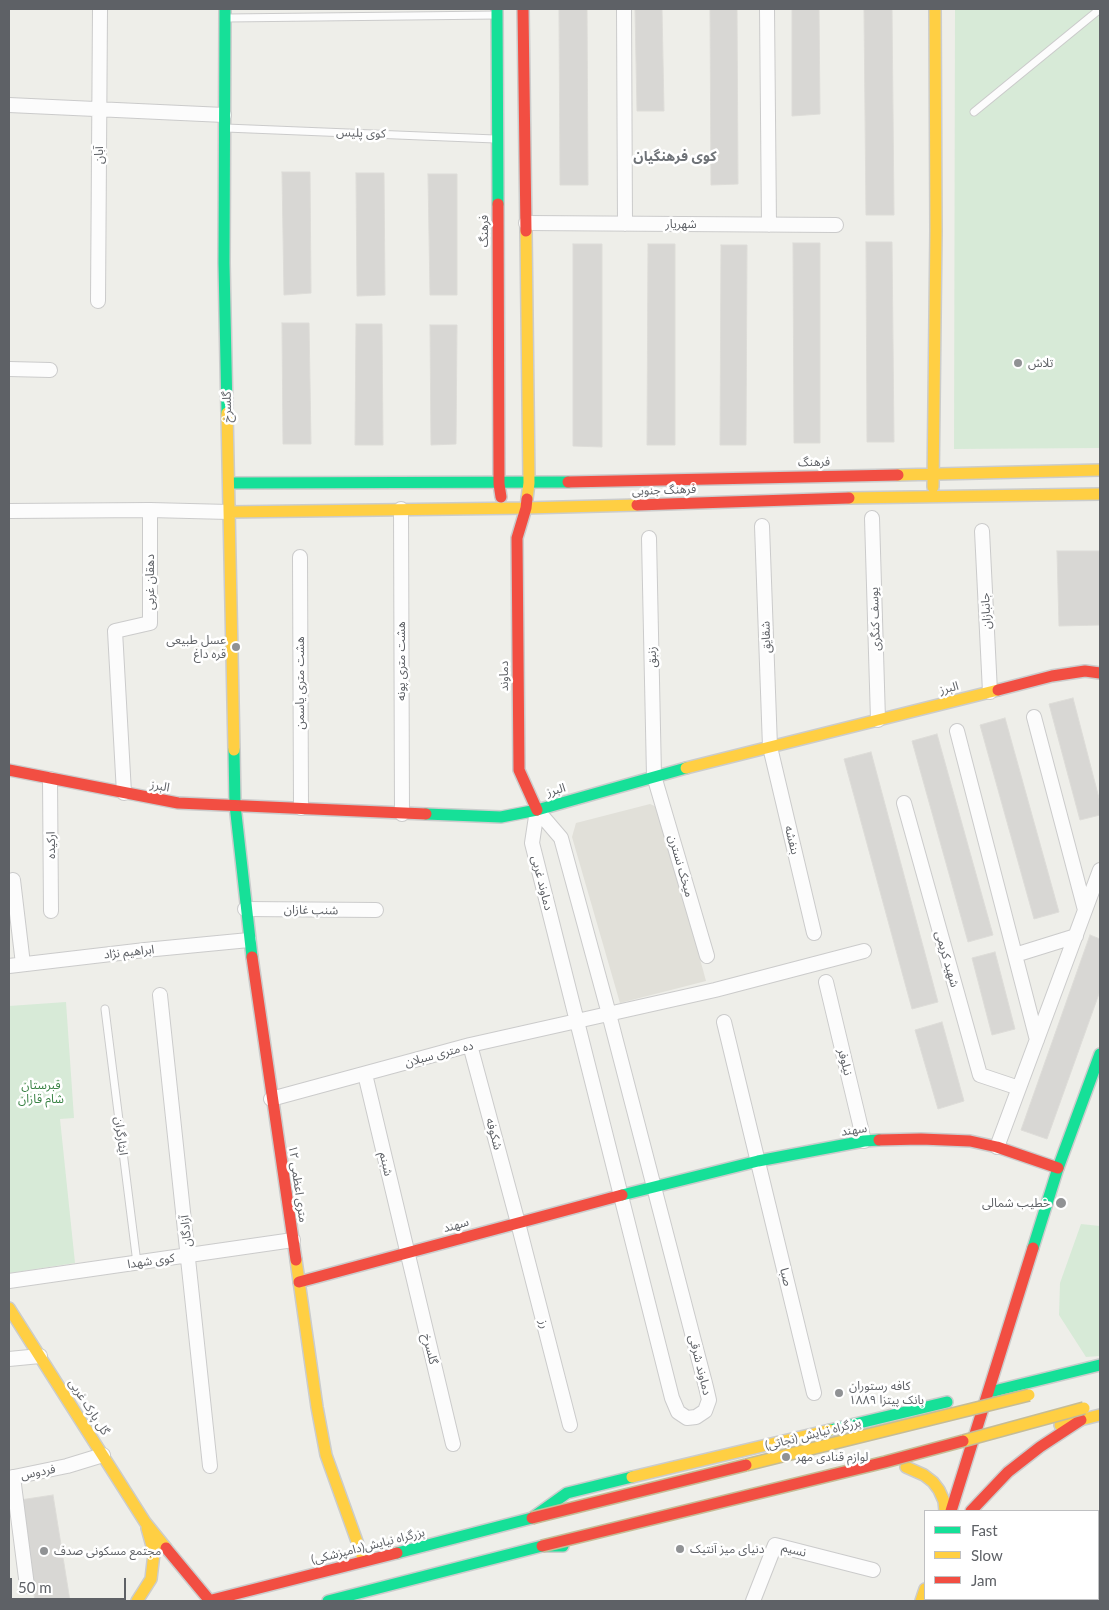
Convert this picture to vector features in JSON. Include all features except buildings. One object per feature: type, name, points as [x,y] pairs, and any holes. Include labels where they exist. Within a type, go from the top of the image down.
[{"type":"main road","name":"فرهنگ","points":[[517,538],[502,507],[499,484],[512,139],[524,9]]},
{"type":"main road","points":[[933,496],[936,231],[935,9]]},
{"type":"main road","name":"فرهنگ","points":[[497,12],[512,139],[526,223],[529,484],[526,508],[517,538]]},
{"type":"main road","name":"گلسرخ","points":[[225,14],[224,263],[235,805]]},
{"type":"main road","name":"فرهنگ","points":[[229,483],[529,484],[1100,470]]},
{"type":"main road","name":"فرهنگ جنوبی","points":[[229,512],[526,508],[933,496],[990,497],[1100,494]]},
{"type":"main road","name":"دماوند","points":[[517,538],[519,770],[537,810]]},
{"type":"main road","name":"البرز","points":[[9,770],[178,803],[501,817],[537,810],[654,776],[1052,676],[1085,671],[1100,673]]},
{"type":"main road","name":"۱۲ متری اعظمی","points":[[235,805],[249,940],[316,1407],[326,1455],[364,1561]]},
{"type":"main road","points":[[951,1510],[971,1449],[984,1393],[1029,1262],[1058,1168],[1100,1054]]},
{"type":"main road","name":"سهند","points":[[299,1282],[653,1186],[758,1161],[864,1141],[921,1139],[970,1142],[997,1147],[1058,1168]]},
{"type":"main road","name":"گل پارک غربی","points":[[9,1308],[146,1522]]},
{"type":"main road","points":[[984,1393],[1100,1365]]},
{"type":"main road","name":"بزرگراه نیایش (نجاتی)","points":[[532,1518],[1038,1392]]},
{"type":"main road","points":[[984,1393],[1005,1417],[1013,1438]]},
{"type":"main road","points":[[532,1518],[566,1493],[960,1399]]},
{"type":"main road","points":[[328,1601],[542,1546],[885,1462],[1100,1404]]},
{"type":"main road","points":[[542,1546],[583,1546],[906,1467],[1100,1415]]},
{"type":"main road","points":[[972,1510],[1008,1472],[1080,1420]]},
{"type":"main road","points":[[846,1426],[862,1432],[874,1443]]},
{"type":"main road","points":[[1008,1472],[1014,1452]]},
{"type":"main road","points":[[865,1477],[874,1466],[877,1456]]},
{"type":"main road","points":[[906,1467],[924,1474],[933,1482],[944,1501],[945,1510]]},
{"type":"main road","name":"بزرگراه نیایش(دامپزشکی)","points":[[209,1601],[532,1518]]},
{"type":"main road","points":[[146,1522],[209,1601]]},
{"type":"main road","points":[[137,1601],[151,1578],[154,1553],[146,1522]]},
{"type":"street","name":"آبان","points":[[98,302],[100,9]]},
{"type":"street","points":[[624,9],[625,224]]},
{"type":"street","points":[[768,9],[769,225]]},
{"type":"street","points":[[9,105],[99,109],[224,122]]},
{"type":"street","name":"شهریار","points":[[526,223],[836,225]]},
{"type":"street","points":[[9,369],[50,370]]},
{"type":"street","name":"هشت متری پونه","points":[[400,509],[402,814]]},
{"type":"street","points":[[9,511],[150,510],[229,512]]},
{"type":"street","name":"دهقان غربی","points":[[124,793],[114,631],[150,623],[150,510]]},
{"type":"street","name":"یوسف کنگری","points":[[872,518],[878,720]]},
{"type":"street","name":"شقایق","points":[[762,526],[770,747]]},
{"type":"street","name":"جانبازان","points":[[982,531],[990,692]]},
{"type":"street","name":"زنبق","points":[[649,538],[654,776]]},
{"type":"street","name":"هشت متری یاسمن","points":[[300,558],[301,808]]},
{"type":"street","points":[[1034,717],[1085,910]]},
{"type":"street","points":[[957,731],[1037,1040]]},
{"type":"street","name":"بنفشه","points":[[770,747],[814,933]]},
{"type":"street","name":"میخک نسترن","points":[[654,776],[707,956]]},
{"type":"street","name":"ارکیده","points":[[50,779],[51,911]]},
{"type":"street","name":"شهید کریمی","points":[[904,803],[980,1075],[1019,1088]]},
{"type":"street","points":[[537,810],[561,838],[653,1186]]},
{"type":"street","name":"دماوند غربی","points":[[537,810],[532,843],[621,1194]]},
{"type":"street","points":[[997,1147],[1100,870]]},
{"type":"street","points":[[13,880],[16,965]]},
{"type":"street","name":"شنب غازان","points":[[245,909],[376,910]]},
{"type":"street","points":[[1015,955],[1076,936]]},
{"type":"street","name":"ابراهیم نژاد","points":[[16,965],[249,940]]},
{"type":"street","name":"ده متری سبلان","points":[[272,1098],[470,1045],[715,990],[864,951]]},
{"type":"street","name":"نیلوفر","points":[[826,982],[864,1141]]},
{"type":"street","name":"آزادگان","points":[[160,995],[210,1466]]},
{"type":"street","points":[[724,1022],[758,1161]]},
{"type":"street","name":"شکوفه","points":[[470,1045],[518,1223]]},
{"type":"street","name":"شبنم","points":[[365,1074],[407,1254]]},
{"type":"street","name":"صبا","points":[[758,1161],[814,1393]]},
{"type":"street","name":"دماوند شرقی","points":[[621,1194],[672,1398],[678,1412],[687,1418],[696,1417],[705,1411],[709,1400],[653,1186]]},
{"type":"street","name":"رز","points":[[518,1223],[570,1426]]},
{"type":"street","name":"کوی شهدا","points":[[9,1281],[293,1240]]},
{"type":"street","name":"گلسرخ","points":[[407,1254],[453,1444]]},
{"type":"street","points":[[9,1359],[40,1356]]},
{"type":"street","name":"فردوس","points":[[11,1477],[67,1466],[103,1455]]},
{"type":"street","points":[[11,1477],[27,1586]]},
{"type":"street","name":"نسیم","points":[[753,1601],[775,1545],[873,1570]]},
{"type":"lane","points":[[974,112],[1100,9]]},
{"type":"lane","points":[[225,14],[497,12]]},
{"type":"lane","name":"کوی پلیس","points":[[224,122],[512,139]]},
{"type":"lane","name":"ایثارگران","points":[[105,1010],[137,1263]]},
{"type":"shaded area","points":[[650,804],[659,808],[706,981],[620,1003],[572,837],[576,823]]},
{"type":"green space","points":[[955,9],[1100,9],[1100,448],[954,449]]},
{"type":"green space","name":"قبرستان شام قازان","points":[[66,1002],[74,1118],[60,1119],[75,1263],[10,1273],[9,1006]]},
{"type":"green space","points":[[1081,1224],[1100,1226],[1100,1356],[1086,1357],[1059,1315],[1060,1283]]},
{"type":"traffic: fast","points":[[225,9],[224,263],[227,413]]},
{"type":"traffic: fast","points":[[497,9],[498,204]]},
{"type":"traffic: fast","points":[[229,483],[568,482]]},
{"type":"traffic: fast","points":[[234,750],[235,805],[252,957]]},
{"type":"traffic: fast","points":[[426,814],[501,817],[537,810],[686,768]]},
{"type":"traffic: fast","points":[[1033,1248],[1058,1168],[1100,1054]]},
{"type":"traffic: fast","points":[[622,1195],[758,1161],[864,1141],[879,1140]]},
{"type":"traffic: fast","points":[[994,1391],[1100,1365]]},
{"type":"traffic: fast","points":[[830,1430],[947,1402]]},
{"type":"traffic: fast","points":[[397,1553],[532,1518],[567,1493],[632,1477]]},
{"type":"traffic: fast","points":[[328,1601],[542,1546],[563,1546]]},
{"type":"traffic: slow","points":[[933,487],[936,231],[935,9]]},
{"type":"traffic: slow","points":[[526,231],[529,483],[527,499]]},
{"type":"traffic: slow","points":[[227,413],[234,750]]},
{"type":"traffic: slow","points":[[898,475],[1100,470]]},
{"type":"traffic: slow","points":[[849,498],[1100,494]]},
{"type":"traffic: slow","points":[[229,512],[637,505]]},
{"type":"traffic: slow","points":[[686,768],[998,690]]},
{"type":"traffic: slow","points":[[296,1260],[317,1407],[326,1455],[364,1561]]},
{"type":"traffic: slow","points":[[9,1308],[145,1522],[166,1548]]},
{"type":"traffic: slow","points":[[746,1465],[1029,1395]]},
{"type":"traffic: slow","points":[[963,1441],[1084,1408]]},
{"type":"traffic: slow","points":[[1060,1425],[1100,1415]]},
{"type":"traffic: slow","points":[[632,1477],[830,1430]]},
{"type":"traffic: slow","points":[[906,1467],[924,1475],[933,1482],[944,1501],[945,1510]]},
{"type":"traffic: slow","points":[[137,1601],[151,1579],[154,1553],[147,1528]]},
{"type":"traffic: slow","points":[[921,1601],[924,1592]]},
{"type":"traffic: jam","points":[[523,9],[526,231]]},
{"type":"traffic: jam","points":[[498,204],[499,484],[501,497]]},
{"type":"traffic: jam","points":[[568,482],[898,475]]},
{"type":"traffic: jam","points":[[637,505],[849,498]]},
{"type":"traffic: jam","points":[[527,499],[517,538],[519,770],[537,810]]},
{"type":"traffic: jam","points":[[998,690],[1052,676],[1085,671],[1100,673]]},
{"type":"traffic: jam","points":[[9,770],[178,803],[426,814]]},
{"type":"traffic: jam","points":[[252,957],[296,1260]]},
{"type":"traffic: jam","points":[[879,1140],[970,1141],[997,1147],[1058,1168]]},
{"type":"traffic: jam","points":[[299,1282],[622,1195]]},
{"type":"traffic: jam","points":[[951,1510],[1033,1248]]},
{"type":"traffic: jam","points":[[972,1510],[1008,1472],[1040,1447],[1081,1420]]},
{"type":"traffic: jam","points":[[542,1546],[885,1462],[963,1441]]},
{"type":"traffic: jam","points":[[532,1518],[746,1465]]},
{"type":"traffic: jam","points":[[166,1548],[210,1601]]},
{"type":"traffic: jam","points":[[208,1601],[397,1553]]},
{"type":"place","name":"تلاش","points":[[1018,363]]},
{"type":"place","name":"عسل طبیعی قره داغ","points":[[236,647]]},
{"type":"place","name":"خطیب شمالی","points":[[1061,1203]]},
{"type":"place","name":"کافه رستوران بانک پیتزا ۱۸۸۹","points":[[839,1393]]},
{"type":"place","name":"لوازم قنادی مهر","points":[[786,1457]]},
{"type":"place","name":"دنیای میز آنتیک","points":[[680,1549]]},
{"type":"place","name":"مجتمع مسکونی صدف","points":[[44,1551]]},
{"type":"district","name":"کوی فرهنگیان","points":[[675,156]]}]
